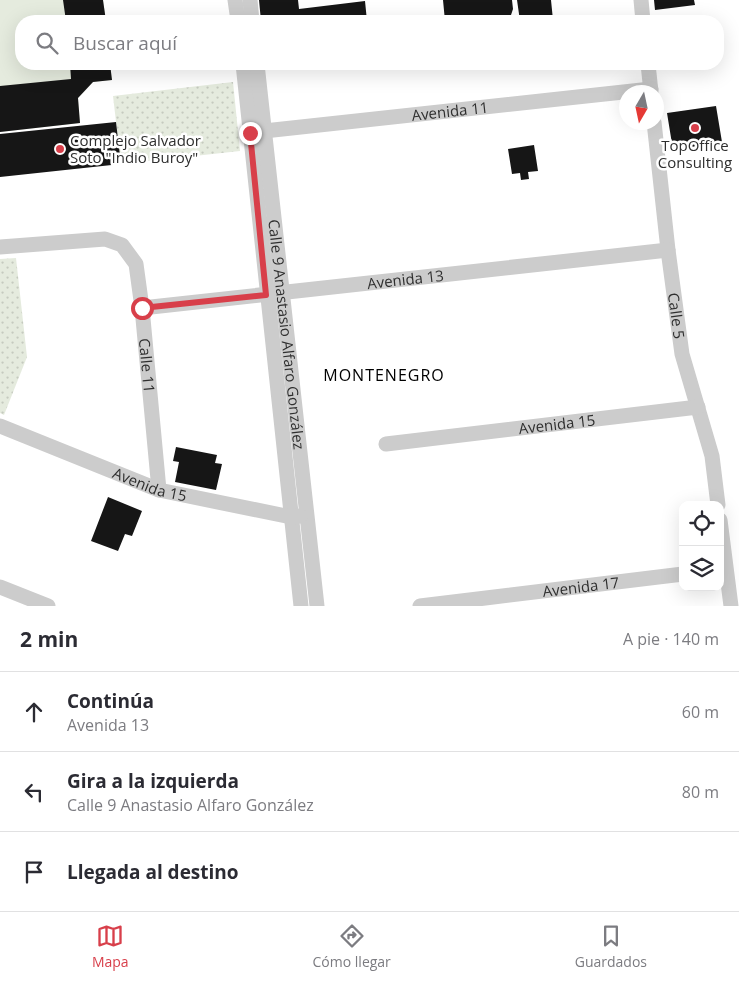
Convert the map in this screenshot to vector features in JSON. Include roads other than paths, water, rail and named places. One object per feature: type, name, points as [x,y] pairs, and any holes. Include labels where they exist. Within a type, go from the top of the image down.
[{"type":"street","points":[[235,0],[237,15]]},
{"type":"street","points":[[250,0],[251,15]]},
{"type":"street","points":[[641,0],[643,15]]},
{"type":"street","name":"Calle 9 Anastasio Alfaro González","points":[[244,70],[257,132],[274,294],[291,517],[301,606]]},
{"type":"street","name":"Calle 9 Anastasio Alfaro González","points":[[257,70],[257,132]]},
{"type":"street","points":[[649,70],[650,85]]},
{"type":"street","name":"Avenida 11","points":[[257,132],[619,94]]},
{"type":"street","name":"Calle 5","points":[[655,130],[682,354],[712,456],[718,501]]},
{"type":"street","name":"Calle 11","points":[[0,247],[105,239],[122,245],[136,264],[160,490]]},
{"type":"street","name":"Avenida 13","points":[[142,308],[668,250]]},
{"type":"street","name":"Calle 9 Anastasio Alfaro González","points":[[274,294],[307,515],[316,606]]},
{"type":"street","name":"Avenida 15","points":[[386,444],[698,407]]},
{"type":"street","name":"Avenida 15","points":[[0,426],[160,490],[291,517],[307,515]]},
{"type":"street","name":"Avenida 17","points":[[420,606],[679,574]]},
{"type":"street","points":[[724,574],[731,606]]},
{"type":"street","points":[[0,587],[48,606]]},
{"type":"place","name":"TopOffice Consulting","points":[[695,128]]},
{"type":"place","name":"Complejo Salvador Soto \"Indio Buroy\"","points":[[60,149]]},
{"type":"district","name":"MONTENEGRO","points":[[384,375]]}]
